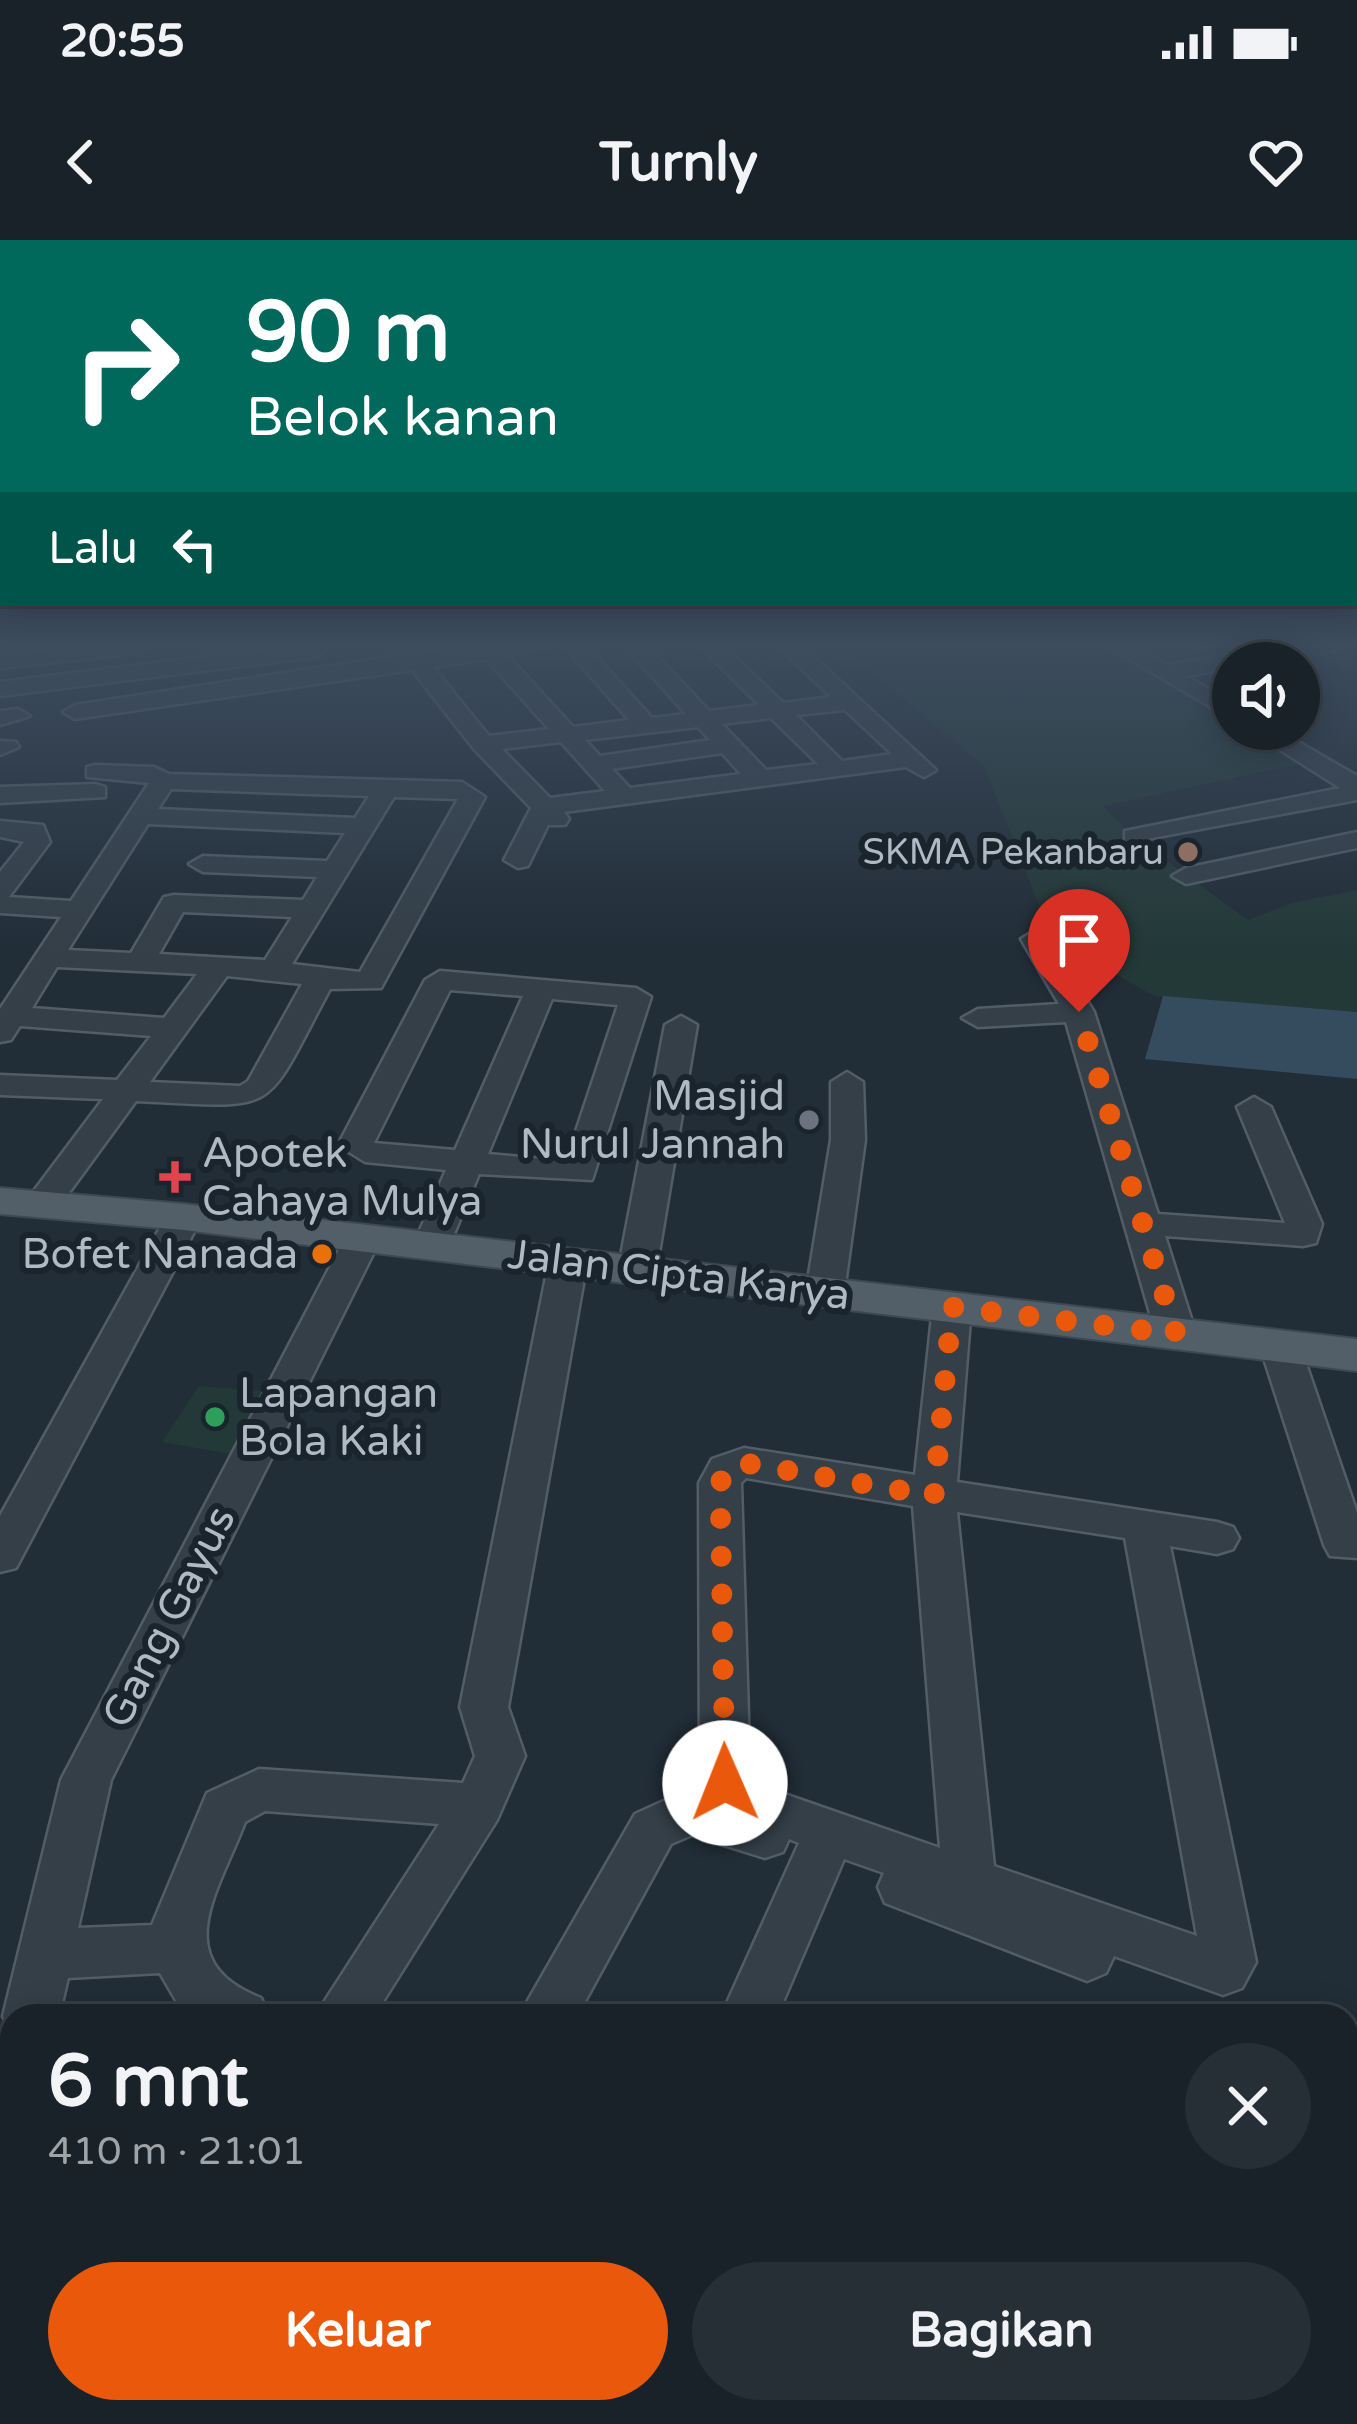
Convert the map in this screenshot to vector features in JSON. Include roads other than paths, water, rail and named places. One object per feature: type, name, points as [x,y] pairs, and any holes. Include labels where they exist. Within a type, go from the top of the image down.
[{"type":"main road","name":"Jalan Cipta Karya","points":[[21,1203],[184,1217],[1357,1355]]},
{"type":"street","points":[[485,746],[550,813]]},
{"type":"street","points":[[579,746],[622,795]]},
{"type":"street","points":[[595,764],[722,746]]},
{"type":"street","points":[[729,746],[757,776]]},
{"type":"street","points":[[814,746],[836,767]]},
{"type":"street","points":[[518,860],[550,813],[622,795],[757,776],[917,765],[897,746]]},
{"type":"street","points":[[1293,750],[1357,789]]},
{"type":"street","points":[[0,795],[154,775],[163,781],[462,790],[472,797],[370,982],[320,979],[274,969],[216,970],[51,958]]},
{"type":"street","points":[[6,1024],[163,781]]},
{"type":"street","points":[[274,969],[386,789]]},
{"type":"street","points":[[1134,837],[1357,789]]},
{"type":"street","points":[[140,816],[363,826]]},
{"type":"street","points":[[139,964],[203,864],[225,820]]},
{"type":"street","points":[[0,829],[34,831],[37,842],[0,891]]},
{"type":"street","points":[[1186,876],[1357,840]]},
{"type":"street","points":[[203,864],[335,870]]},
{"type":"street","points":[[174,903],[312,909]]},
{"type":"street","points":[[0,905],[79,910]]},
{"type":"street","points":[[1036,939],[1079,1012],[1176,1334]]},
{"type":"street","points":[[21,1203],[128,1088],[216,970]]},
{"type":"street","points":[[0,1085],[246,1096],[261,1088],[320,979]]},
{"type":"street","points":[[440,980],[628,995],[638,1001],[586,1169],[569,1175],[467,1160],[365,1152],[356,1145],[440,980]]},
{"type":"street","points":[[431,1246],[542,989]]},
{"type":"street","points":[[978,1018],[1079,1012]]},
{"type":"street","points":[[6,1024],[172,1028]]},
{"type":"street","points":[[637,1270],[681,1025]]},
{"type":"street","points":[[825,1292],[848,1140],[847,1082]]},
{"type":"street","points":[[1143,1224],[1303,1235],[1304,1224],[1254,1107]]},
{"type":"street","points":[[0,1556],[184,1217]]},
{"type":"street","name":"Gang Gayus","points":[[34,2004],[86,1780],[363,1238]]},
{"type":"street","points":[[351,2004],[479,1805],[500,1756],[484,1707],[568,1262]]},
{"type":"street","points":[[952,1307],[934,1496],[969,1881]]},
{"type":"street","points":[[1280,1346],[1346,1545]]},
{"type":"street","points":[[1144,1525],[1228,1962],[1223,1970],[747,1807],[731,1797],[725,1783],[720,1483],[727,1469],[744,1463],[934,1496],[1144,1525],[1217,1538]]},
{"type":"street","points":[[208,2004],[200,1998],[178,1948],[177,1929],[225,1808],[240,1796],[259,1790],[479,1805]]},
{"type":"street","points":[[554,2004],[653,1829],[679,1811],[717,1819],[1087,1956]]},
{"type":"street","points":[[754,2004],[819,1856]]},
{"type":"street","points":[[46,1954],[178,1948]]},
{"type":"water","points":[[1163,996],[1357,1012],[1357,1079],[1145,1059]]},
{"type":"place","name":"SKMA Pekanbaru","points":[[1188,852]]},
{"type":"place","name":"Masjid Nurul Jannah","points":[[809,1120]]},
{"type":"place","name":"Apotek Cahaya Mulya","points":[[175,1177]]},
{"type":"place","name":"Bofet Nanada","points":[[322,1254]]},
{"type":"place","name":"Lapangan Bola Kaki","points":[[215,1417]]}]
